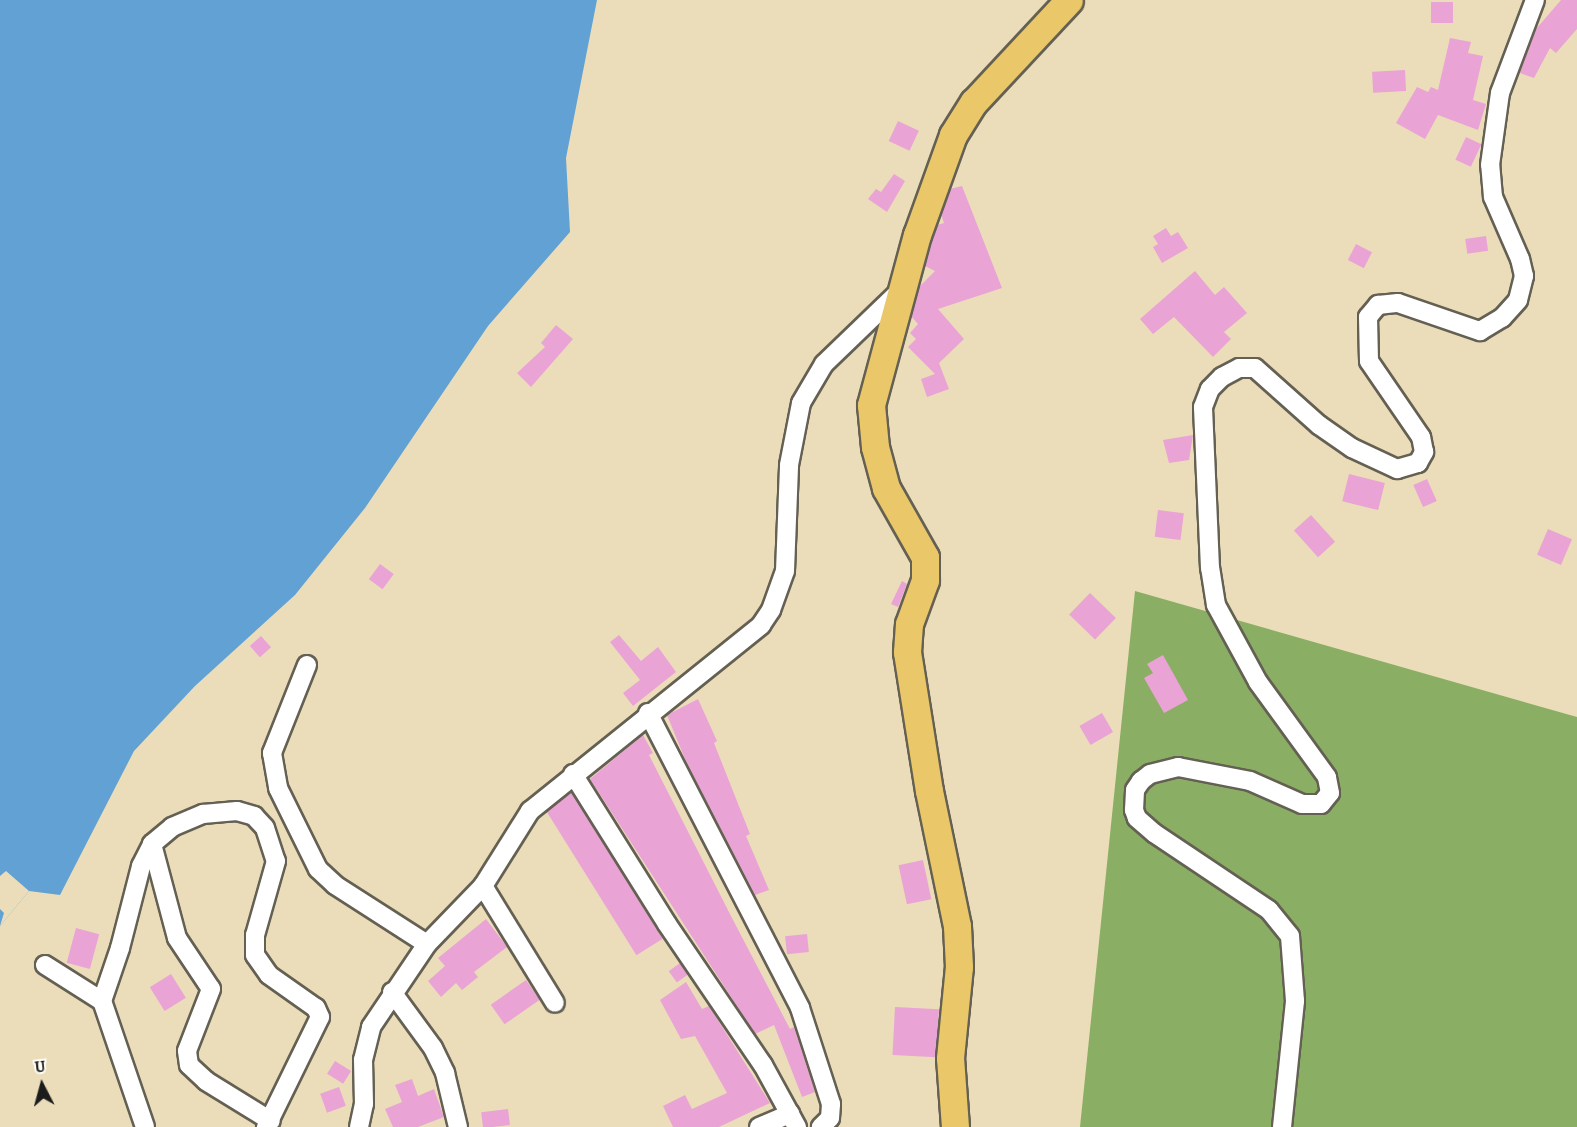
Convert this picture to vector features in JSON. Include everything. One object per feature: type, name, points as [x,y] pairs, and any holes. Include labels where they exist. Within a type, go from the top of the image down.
[{"type":"highway","points":[[955,1127],[950,1058],[959,966],[957,926],[929,792],[907,652],[909,624],[925,580],[925,557],[893,506],[880,469],[871,420],[873,391],[933,186],[964,115],[1069,0]]},
{"type":"street","points":[[1282,1127],[1295,1011],[1290,936],[1269,910],[1155,833],[1137,818],[1134,810],[1136,790],[1141,781],[1150,774],[1178,767],[1250,781],[1302,804],[1321,804],[1330,793],[1327,777],[1258,682],[1216,605],[1210,568],[1203,407],[1210,389],[1222,377],[1239,368],[1255,368],[1319,425],[1352,448],[1396,469],[1418,463],[1424,452],[1420,437],[1369,361],[1368,317],[1378,305],[1398,303],[1480,331],[1502,318],[1518,300],[1524,276],[1520,259],[1493,197],[1490,165],[1500,93],[1535,0]]},
{"type":"street","points":[[359,1127],[364,1104],[365,1043],[392,992],[428,944],[483,886],[530,811],[648,713],[761,625],[771,610],[785,571],[789,465],[801,403],[824,364],[902,289]]},
{"type":"street","points":[[307,664],[272,753],[279,788],[318,869],[335,885],[428,944]]},
{"type":"street","points":[[648,713],[800,1008],[831,1104],[830,1118],[820,1127]]},
{"type":"street","points":[[573,774],[667,924],[763,1065],[794,1120],[759,1127]]},
{"type":"street","points":[[145,1127],[102,1001],[114,968],[141,866],[152,844],[172,827],[203,814],[237,812],[254,816],[265,828],[276,861],[255,935],[255,955],[269,975],[316,1008],[320,1017],[268,1124],[206,1081],[189,1065],[187,1051],[211,989],[177,938],[152,844]]},
{"type":"street","points":[[276,861],[305,846]]},
{"type":"street","points":[[483,886],[555,1003]]},
{"type":"street","points":[[45,965],[102,1001]]},
{"type":"street","points":[[392,992],[433,1048],[445,1073],[458,1127]]},
{"type":"green space","points":[[1135,591],[1577,717],[1577,1127],[1080,1127]]},
{"type":"water","points":[[0,0],[597,0],[566,158],[570,232],[488,326],[365,508],[295,595],[195,686],[134,751],[60,895],[29,891],[0,926]]},
{"type":"pier","points":[[6,871],[29,891],[0,926],[4,913],[0,909],[0,876]]},
{"type":"building","points":[[1561,0],[1577,0],[1577,29],[1556,53],[1550,48],[1534,78],[1520,73],[1536,29]]},
{"type":"building","points":[[1431,2],[1453,2],[1453,23],[1431,23]]},
{"type":"building","points":[[1450,38],[1471,42],[1468,53],[1483,56],[1473,100],[1486,104],[1478,130],[1438,115],[1425,139],[1396,123],[1417,87],[1428,92],[1431,87],[1438,90]]},
{"type":"building","points":[[1405,70],[1406,91],[1373,93],[1372,72]]},
{"type":"building","points":[[898,121],[919,131],[910,151],[889,141]]},
{"type":"building","points":[[1466,137],[1481,144],[1471,167],[1455,160]]},
{"type":"building","points":[[894,174],[905,181],[887,212],[868,199],[876,189],[881,192]]},
{"type":"building","points":[[962,186],[1002,288],[938,309],[964,339],[939,363],[949,389],[927,397],[921,379],[935,374],[908,347],[916,339],[910,333],[918,324],[911,316],[919,287],[935,271],[925,266],[937,225],[944,223],[941,214],[950,189]]},
{"type":"building","points":[[1166,228],[1171,236],[1178,232],[1188,248],[1162,263],[1153,247],[1158,244],[1153,236]]},
{"type":"building","points":[[1486,236],[1488,251],[1467,254],[1465,239]]},
{"type":"building","points":[[1356,244],[1372,252],[1364,268],[1348,260]]},
{"type":"building","points":[[1195,271],[1215,295],[1224,287],[1247,313],[1224,332],[1231,339],[1213,357],[1174,317],[1153,334],[1140,319]]},
{"type":"building","points":[[556,325],[573,339],[531,387],[517,373],[545,347],[541,343]]},
{"type":"building","points":[[1193,435],[1189,460],[1169,463],[1163,440]]},
{"type":"building","points":[[1349,474],[1385,483],[1378,510],[1342,501]]},
{"type":"building","points":[[1427,479],[1437,501],[1423,507],[1413,485]]},
{"type":"building","points":[[1158,510],[1184,513],[1181,540],[1155,537]]},
{"type":"building","points":[[1311,515],[1335,542],[1318,557],[1294,530]]},
{"type":"building","points":[[1548,529],[1572,539],[1561,565],[1537,555]]},
{"type":"building","points":[[380,564],[394,574],[383,589],[369,579]]},
{"type":"building","points":[[902,581],[907,584],[898,607],[891,604]]},
{"type":"building","points":[[1090,593],[1116,618],[1095,640],[1069,615]]},
{"type":"building","points":[[619,635],[641,661],[658,647],[676,672],[633,706],[623,693],[640,680],[610,642]]},
{"type":"building","points":[[261,636],[271,647],[260,657],[250,646]]},
{"type":"building","points":[[1163,655],[1188,700],[1164,713],[1144,678],[1153,673],[1147,664]]},
{"type":"building","points":[[698,699],[717,741],[714,743],[750,834],[746,836],[769,890],[755,895],[687,764],[667,715]]},
{"type":"building","points":[[1102,713],[1113,732],[1090,745],[1079,726]]},
{"type":"building","points":[[643,735],[653,753],[649,755],[732,918],[790,1029],[794,1027],[815,1092],[802,1097],[774,1025],[755,1034],[590,779]]},
{"type":"building","points":[[571,792],[663,939],[636,955],[545,808]]},
{"type":"building","points":[[923,860],[931,899],[907,904],[899,865]]},
{"type":"building","points":[[486,919],[507,947],[474,972],[478,977],[462,990],[456,983],[441,997],[428,981],[445,966],[438,958]]},
{"type":"building","points":[[76,928],[99,934],[90,969],[67,963]]},
{"type":"building","points":[[807,934],[809,952],[787,954],[785,936]]},
{"type":"building","points":[[680,963],[688,974],[677,983],[669,971]]},
{"type":"building","points":[[171,974],[186,998],[165,1011],[150,987]]},
{"type":"building","points":[[526,980],[540,1000],[505,1024],[491,1005]]},
{"type":"building","points":[[686,982],[702,1009],[709,1006],[770,1103],[719,1127],[673,1127],[663,1106],[685,1095],[692,1109],[727,1093],[695,1036],[681,1039],[660,1000]]},
{"type":"building","points":[[895,1007],[939,1009],[936,1057],[892,1055]]},
{"type":"building","points":[[335,1061],[351,1071],[343,1084],[327,1074]]},
{"type":"building","points":[[412,1079],[418,1096],[434,1089],[444,1117],[418,1127],[393,1127],[385,1109],[402,1102],[395,1085]]},
{"type":"building","points":[[339,1087],[346,1106],[327,1113],[320,1094]]},
{"type":"building","points":[[508,1109],[510,1125],[483,1127],[481,1112]]}]
